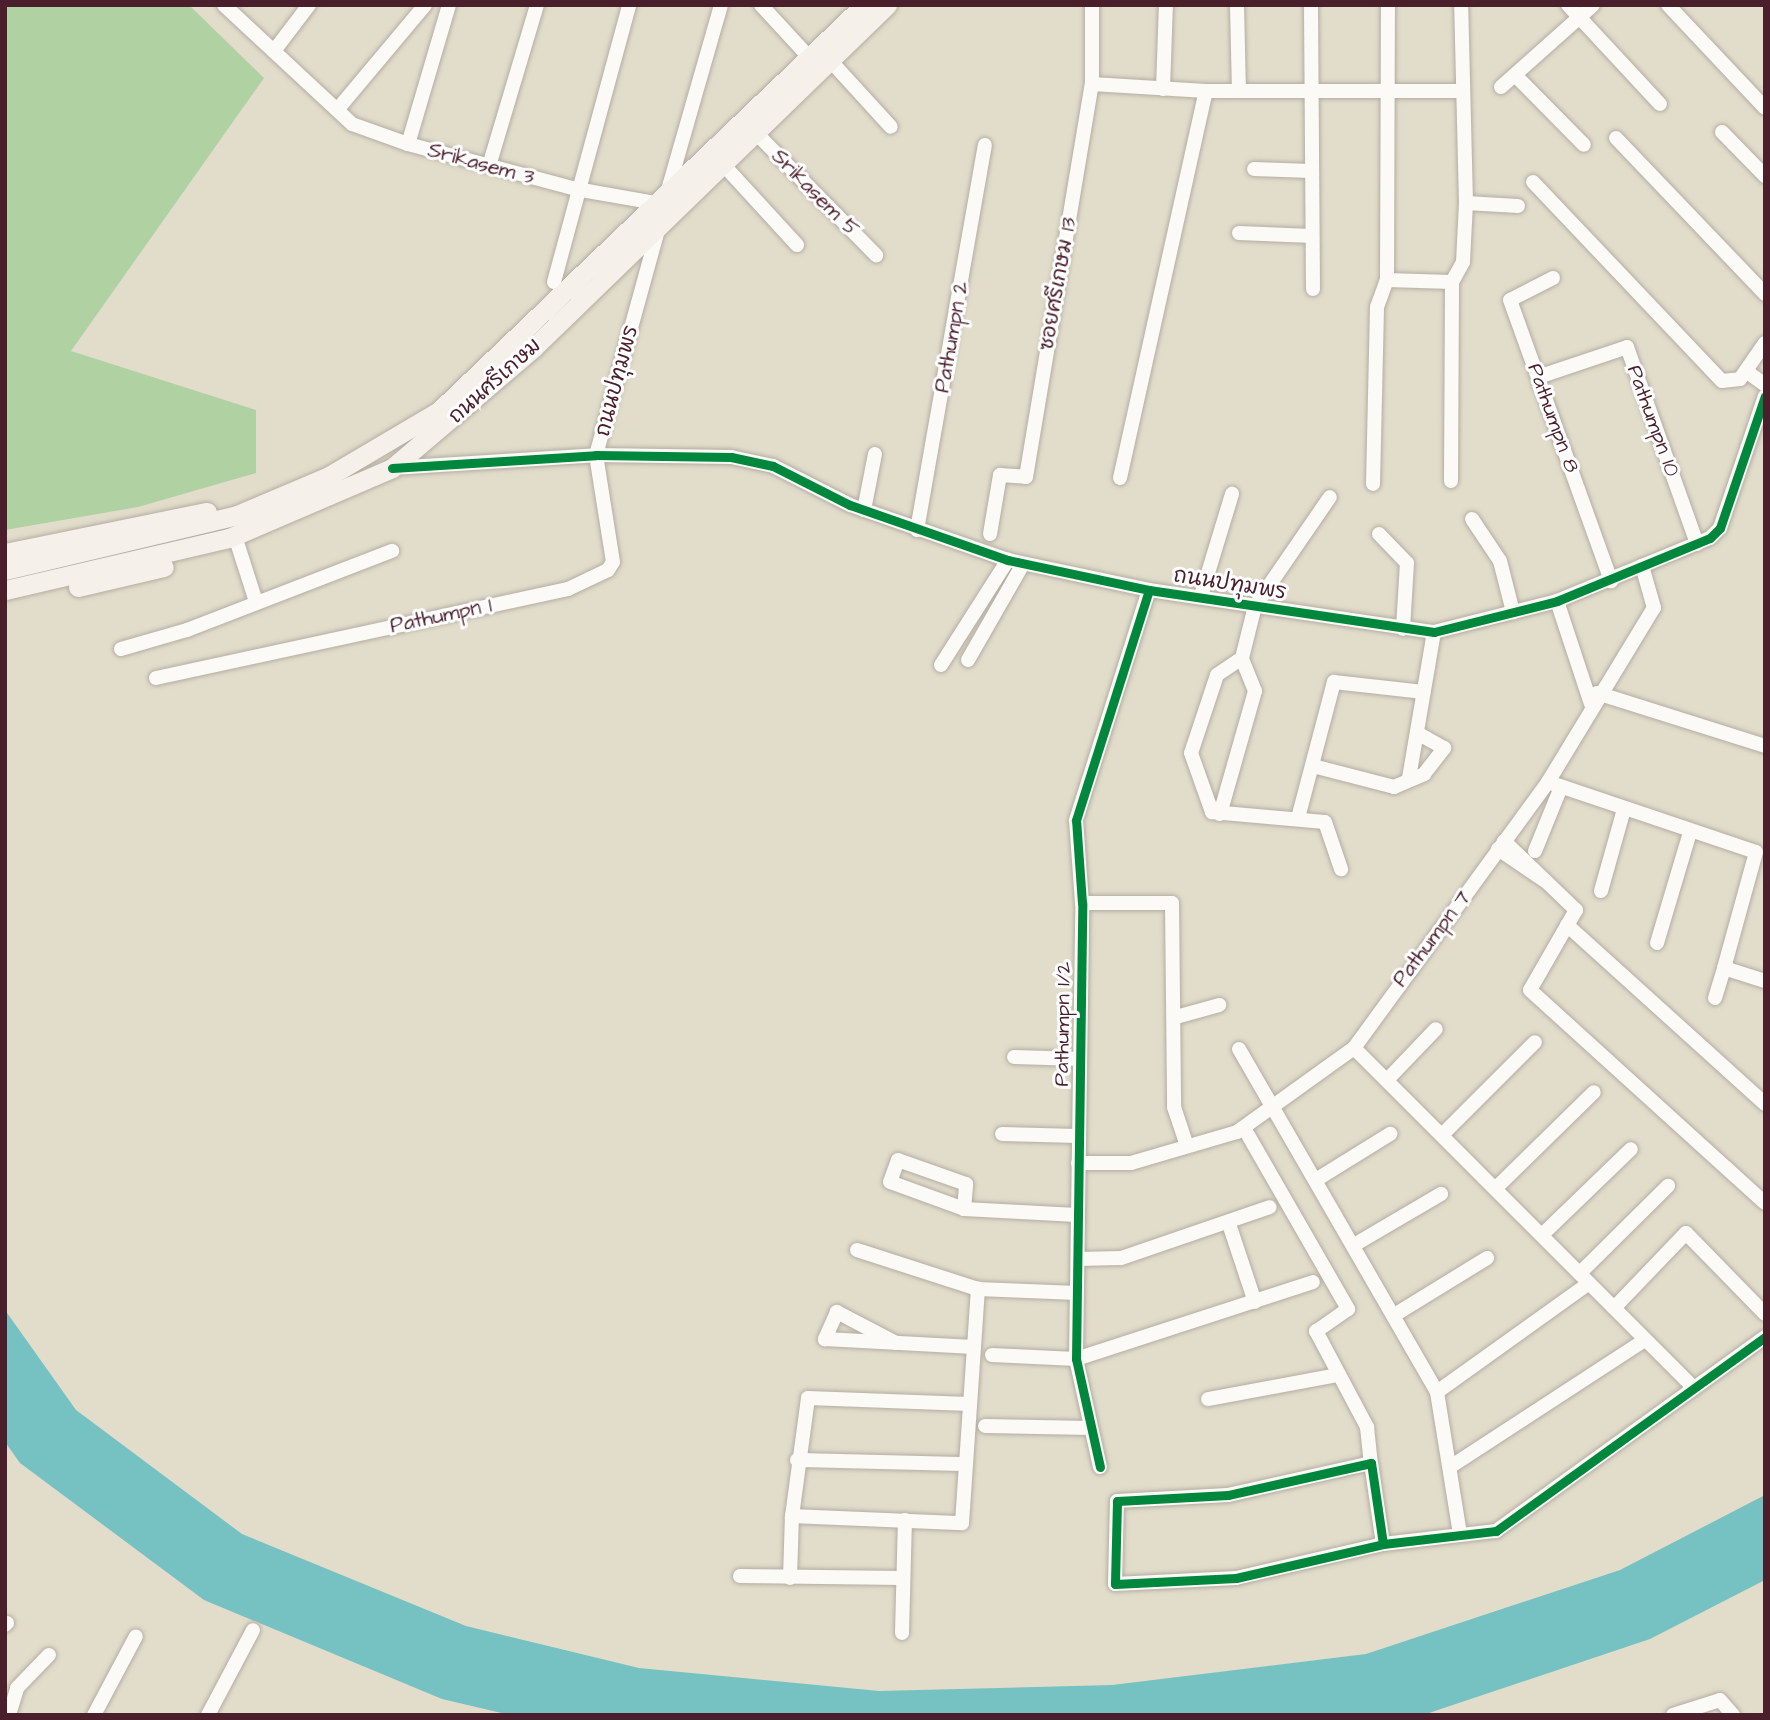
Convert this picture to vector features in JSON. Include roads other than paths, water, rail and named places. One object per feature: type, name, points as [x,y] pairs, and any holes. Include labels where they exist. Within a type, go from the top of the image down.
[{"type":"main road","name":"ถนนศรีเกษม","points":[[13,579],[237,515],[329,476],[439,411],[661,204],[808,56],[864,5]]},
{"type":"main road","name":"ถนนศรีเกษม","points":[[13,579],[232,537],[392,468],[534,347],[661,204],[720,162],[887,5]]},
{"type":"main road","points":[[5,553],[233,506],[329,476]]},
{"type":"main road","points":[[5,602],[161,568],[232,537]]},
{"type":"street","points":[[224,5],[337,110],[371,135],[408,144]]},
{"type":"street","points":[[274,51],[309,5]]},
{"type":"street","points":[[337,110],[425,5]]},
{"type":"street","name":"Srikasem 3","points":[[449,5],[408,144],[576,189],[661,204]]},
{"type":"street","points":[[489,166],[537,5]]},
{"type":"street","points":[[554,282],[576,189],[629,5]]},
{"type":"street","name":"ถนนปทุมพร","points":[[721,5],[661,204],[596,455],[731,457],[773,466],[864,510],[1015,562],[1149,590],[1434,632],[1557,601],[1697,544],[1720,528],[1765,396]]},
{"type":"street","points":[[761,5],[808,56]]},
{"type":"street","name":"ซอยศรีเกษม 13","points":[[990,534],[1000,475],[1026,477],[1092,84],[1092,5]]},
{"type":"street","points":[[1163,89],[1166,5]]},
{"type":"street","points":[[1237,5],[1239,91]]},
{"type":"street","points":[[1311,5],[1313,289]]},
{"type":"street","points":[[1373,484],[1377,307],[1387,280],[1388,5]]},
{"type":"street","points":[[1451,481],[1452,282],[1463,262],[1466,203],[1460,91],[1461,5]]},
{"type":"street","points":[[1568,5],[1660,104]]},
{"type":"street","points":[[1501,87],[1593,5]]},
{"type":"street","points":[[1668,5],[1765,108]]},
{"type":"street","points":[[828,58],[891,127]]},
{"type":"street","points":[[1515,75],[1584,145]]},
{"type":"street","points":[[1092,84],[1206,91],[1460,91]]},
{"type":"street","points":[[1120,478],[1206,91]]},
{"type":"street","name":"Srikasem 5","points":[[754,132],[876,255]]},
{"type":"street","points":[[1722,132],[1765,176]]},
{"type":"street","points":[[1616,138],[1765,294]]},
{"type":"street","name":"Pathumpn 2","points":[[917,530],[985,145]]},
{"type":"street","points":[[720,162],[797,245]]},
{"type":"street","points":[[1254,169],[1311,171]]},
{"type":"street","points":[[1533,182],[1722,381],[1746,371],[1765,342]]},
{"type":"street","points":[[1466,203],[1518,206]]},
{"type":"street","points":[[1239,233],[1312,236]]},
{"type":"street","name":"Pathumpn 8","points":[[1553,278],[1510,300],[1611,581]]},
{"type":"street","points":[[1387,280],[1452,282]]},
{"type":"street","name":"Pathumpn 10","points":[[1538,377],[1627,347],[1697,544]]},
{"type":"street","points":[[1746,371],[1765,386]]},
{"type":"street","points":[[864,510],[875,454]]},
{"type":"street","points":[[392,468],[596,455]]},
{"type":"street","name":"Pathumpn 1","points":[[156,678],[568,589],[608,570],[613,562],[596,455]]},
{"type":"street","points":[[1201,596],[1231,494]]},
{"type":"street","points":[[1220,814],[1255,691],[1242,658],[1255,606],[1330,497]]},
{"type":"street","points":[[1472,519],[1500,561],[1513,612]]},
{"type":"street","points":[[1379,534],[1407,563],[1403,629]]},
{"type":"street","points":[[232,537],[256,602]]},
{"type":"street","points":[[121,649],[392,551]]},
{"type":"street","points":[[968,660],[1015,562]]},
{"type":"street","points":[[941,665],[1015,562]]},
{"type":"street","name":"Pathumpn 7","points":[[1078,1163],[1131,1163],[1244,1128],[1275,1109],[1354,1048],[1501,845],[1554,785],[1594,698],[1654,608],[1642,566]]},
{"type":"street","name":"Pathumpn 1/2","points":[[1100,1467],[1076,1359],[1082,903],[1076,820],[1149,590]]},
{"type":"street","points":[[1557,601],[1594,698],[1765,746]]},
{"type":"street","points":[[1409,778],[1434,632]]},
{"type":"street","points":[[1242,658],[1217,675],[1191,753],[1212,812],[1325,822],[1341,869]]},
{"type":"street","points":[[1298,818],[1334,682],[1423,692]]},
{"type":"street","points":[[1313,766],[1394,787],[1409,778],[1424,774],[1444,748],[1417,733]]},
{"type":"street","points":[[1535,851],[1554,785],[1760,853],[1715,998]]},
{"type":"street","points":[[1601,891],[1624,809]]},
{"type":"street","points":[[1657,943],[1690,832]]},
{"type":"street","points":[[1501,845],[1576,910],[1530,990],[1765,1203]]},
{"type":"street","points":[[1082,903],[1172,903],[1176,1017],[1174,1107],[1187,1146]]},
{"type":"street","points":[[1567,925],[1765,1104]]},
{"type":"street","points":[[1724,968],[1765,981]]},
{"type":"street","points":[[1176,1017],[1219,1005]]},
{"type":"street","points":[[1388,1079],[1436,1029]]},
{"type":"street","points":[[1445,1132],[1535,1042]]},
{"type":"street","points":[[1354,1048],[1445,1132],[1694,1388]]},
{"type":"street","points":[[1239,1049],[1319,1178],[1437,1392],[1460,1534]]},
{"type":"street","points":[[1014,1057],[1080,1059]]},
{"type":"street","points":[[1498,1186],[1594,1092]]},
{"type":"street","points":[[1244,1128],[1348,1309],[1317,1331],[1337,1376],[1367,1427],[1383,1544]]},
{"type":"street","points":[[1002,1134],[1078,1136]]},
{"type":"street","points":[[1319,1178],[1390,1134]]},
{"type":"street","points":[[1543,1234],[1631,1149]]},
{"type":"street","points":[[964,1209],[966,1184],[898,1160],[890,1182],[964,1209],[1077,1215]]},
{"type":"street","points":[[1437,1392],[1585,1278],[1668,1186]]},
{"type":"street","points":[[1354,1245],[1441,1194]]},
{"type":"street","points":[[1078,1259],[1121,1258],[1229,1224],[1270,1207]]},
{"type":"street","points":[[1229,1224],[1255,1302]]},
{"type":"street","points":[[1614,1308],[1686,1233],[1765,1314]]},
{"type":"street","points":[[857,1250],[978,1289],[1077,1293]]},
{"type":"street","points":[[1396,1314],[1488,1258]]},
{"type":"street","points":[[992,1355],[1076,1359],[1313,1283]]},
{"type":"street","points":[[792,1516],[962,1523],[978,1289]]},
{"type":"street","points":[[1371,1463],[1228,1495],[1117,1501],[1115,1584],[1236,1578],[1383,1544],[1496,1531],[1765,1337]]},
{"type":"street","points":[[1450,1467],[1645,1340]]},
{"type":"street","points":[[896,1343],[974,1347]]},
{"type":"street","points":[[1208,1399],[1337,1376]]},
{"type":"street","points":[[790,1578],[797,1460],[808,1398],[969,1404]]},
{"type":"street","points":[[985,1426],[1091,1428]]},
{"type":"street","points":[[797,1460],[964,1464]]},
{"type":"street","points":[[902,1633],[905,1520]]},
{"type":"street","points":[[740,1576],[903,1578]]},
{"type":"street","points":[[208,1715],[253,1630]]},
{"type":"street","points":[[94,1715],[136,1636]]},
{"type":"street","points":[[9,1715],[17,1688],[49,1655]]},
{"type":"street","points":[[1673,1715],[1720,1700],[1733,1715]]},
{"type":"water","points":[[5,1310],[76,1410],[242,1534],[466,1626],[639,1668],[879,1691],[1112,1685],[1366,1654],[1620,1570],[1765,1495],[1765,1580],[1650,1639],[1423,1715],[510,1715],[442,1699],[204,1600],[20,1463],[5,1442]]}]
